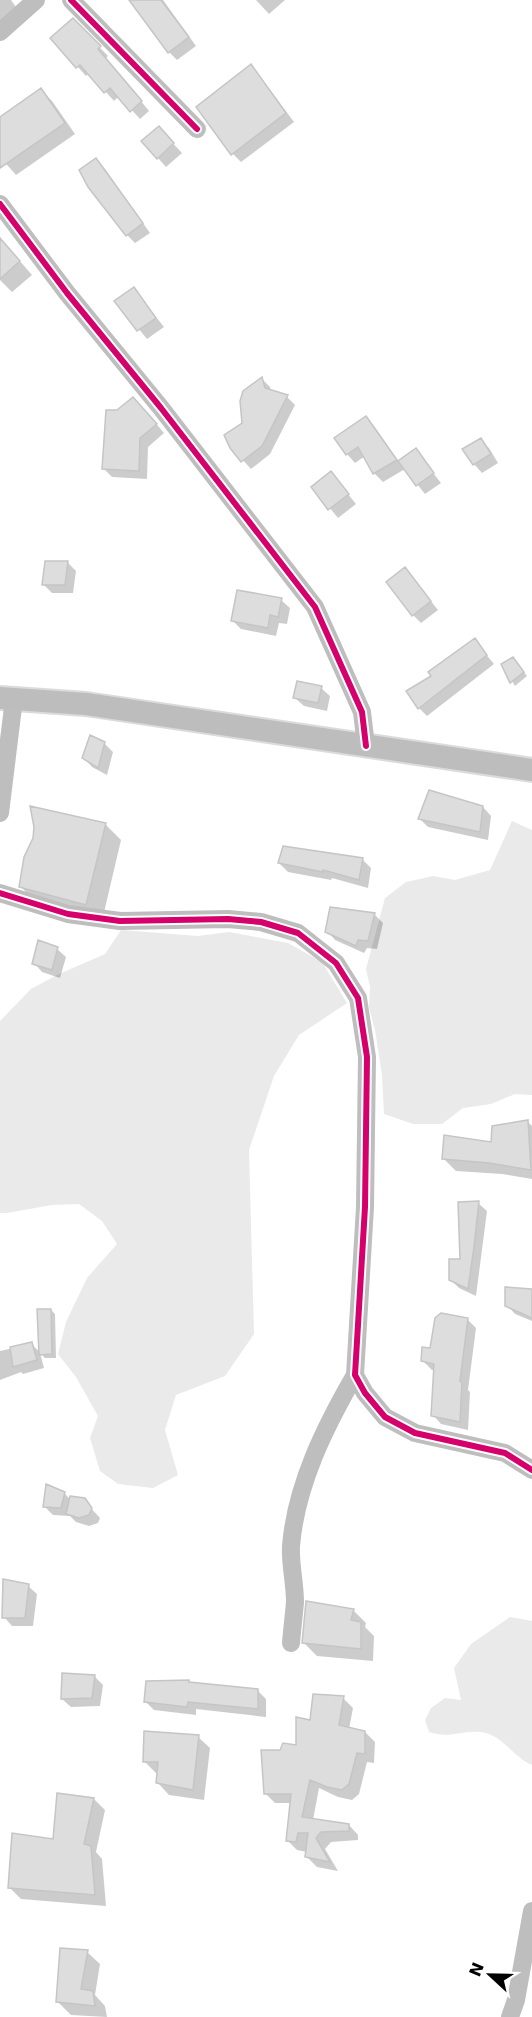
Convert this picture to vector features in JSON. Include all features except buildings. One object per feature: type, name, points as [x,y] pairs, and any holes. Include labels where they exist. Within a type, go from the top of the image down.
[{"type":"main road","points":[[7,699],[86,704],[532,770]]},
{"type":"street","points":[[0,32],[36,0]]},
{"type":"street","points":[[71,0],[197,129]]},
{"type":"street","points":[[0,204],[67,293],[161,408],[315,607],[362,712],[366,746]]},
{"type":"street","points":[[0,813],[7,699]]},
{"type":"street","points":[[0,893],[68,914],[120,921],[228,919],[261,922],[298,933],[336,963],[358,998],[367,1057],[365,1207],[355,1375],[328,1421],[296,1514],[291,1548],[295,1600],[291,1643]]},
{"type":"street","points":[[355,1375],[365,1394],[385,1418],[415,1433],[505,1453],[532,1470]]},
{"type":"street","points":[[510,2017],[516,2000],[532,1911]]},
{"type":"shaded area","points":[[512,821],[532,830],[532,1095],[515,1094],[491,1104],[463,1108],[442,1124],[413,1124],[384,1114],[382,1075],[369,1007],[370,987],[366,969],[385,898],[406,882],[433,876],[455,880],[490,870]]},
{"type":"shaded area","points":[[121,930],[198,936],[229,932],[288,943],[322,962],[347,1003],[299,1035],[274,1076],[249,1150],[254,1334],[225,1376],[176,1395],[165,1430],[178,1475],[153,1488],[118,1484],[100,1471],[90,1438],[98,1416],[76,1377],[58,1354],[66,1322],[87,1278],[117,1244],[102,1221],[79,1204],[52,1205],[0,1213],[0,1021],[31,989],[105,954]]},
{"type":"shaded area","points":[[510,1617],[532,1621],[532,1765],[519,1757],[502,1741],[488,1734],[474,1732],[436,1734],[429,1732],[425,1720],[431,1708],[445,1698],[461,1700],[454,1668],[471,1644]]},
{"type":"cycle path","points":[[71,0],[197,129]]},
{"type":"cycle path","points":[[0,204],[67,293],[161,408],[315,607],[362,712],[366,746]]},
{"type":"cycle path","points":[[0,893],[68,914],[120,921],[228,919],[261,922],[298,933],[336,963],[358,998],[367,1057],[365,1207],[355,1375],[365,1393],[385,1417],[415,1433],[505,1453],[532,1470]]}]
